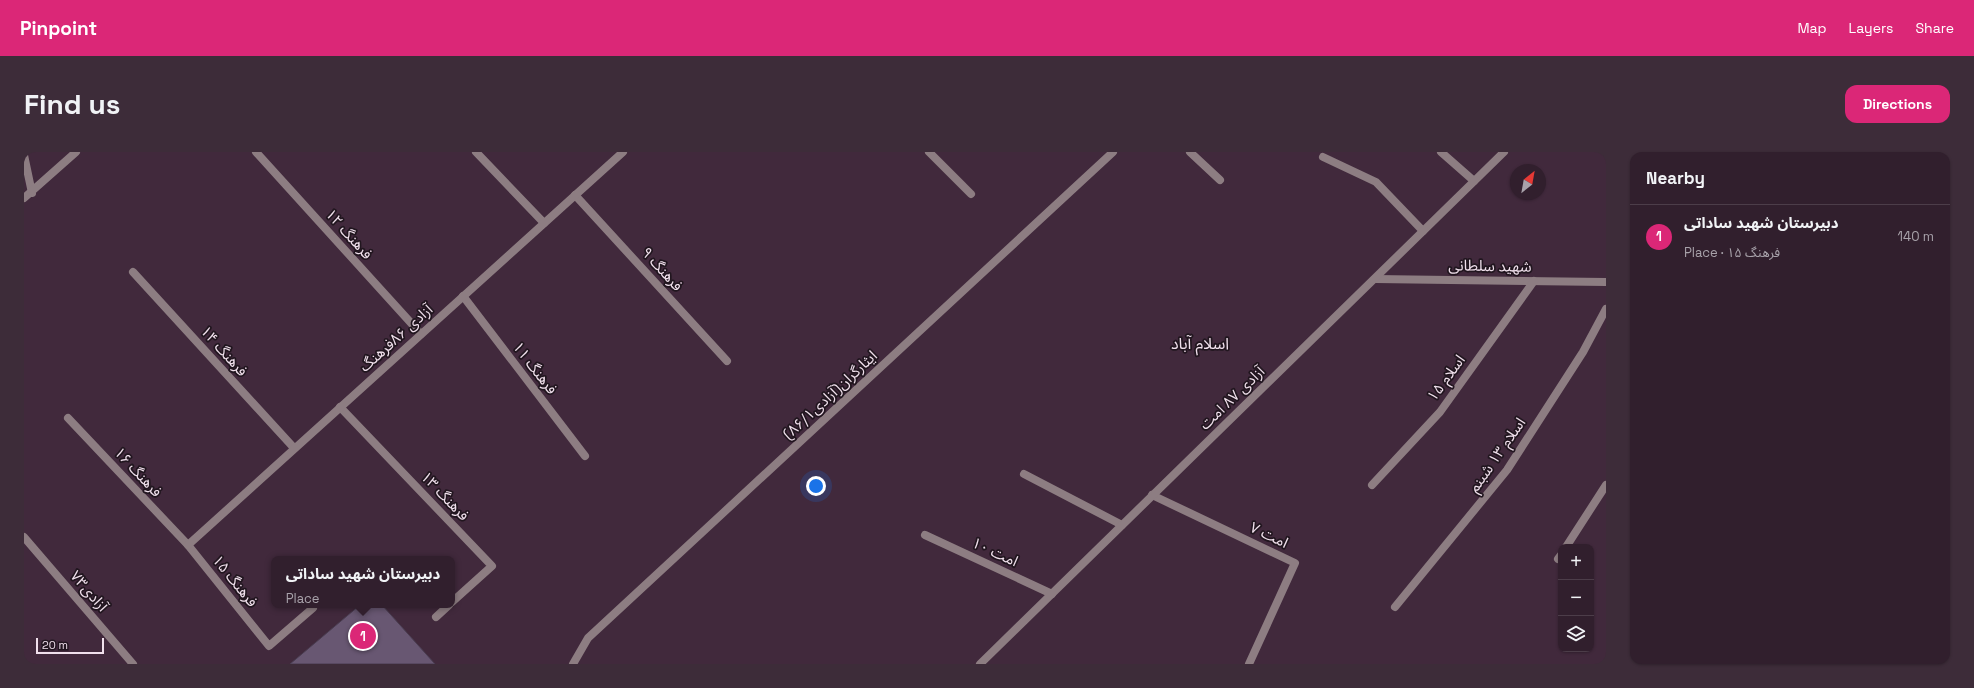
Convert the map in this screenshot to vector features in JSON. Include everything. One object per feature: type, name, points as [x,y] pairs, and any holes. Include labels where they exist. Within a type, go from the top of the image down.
[{"type":"street","points":[[24,198],[32,193],[76,152]]},
{"type":"street","name":"فرهنگ ۱۲","points":[[256,152],[421,334]]},
{"type":"street","points":[[476,152],[544,223]]},
{"type":"street","name":"آزادی ۸۶فرهنگ","points":[[188,545],[623,152]]},
{"type":"street","points":[[929,152],[971,194]]},
{"type":"street","name":"ایثارگران(آزادی۸۶/۱)","points":[[573,664],[588,638],[1113,152]]},
{"type":"street","points":[[1190,152],[1220,180]]},
{"type":"street","points":[[1441,152],[1474,181]]},
{"type":"street","name":"آزادی ۸۷ امت","points":[[980,664],[1504,152]]},
{"type":"street","points":[[24,155],[32,193]]},
{"type":"street","points":[[1323,157],[1376,182],[1423,231]]},
{"type":"street","name":"فرهنگ ۹","points":[[575,195],[727,362]]},
{"type":"street","name":"فرهنگ ۱۴","points":[[133,272],[294,448]]},
{"type":"street","name":"شهید سلطانی","points":[[1374,279],[1606,282]]},
{"type":"street","name":"اسلام ۱۵","points":[[1372,484],[1440,412],[1534,281]]},
{"type":"street","name":"فرهنگ ۱۱","points":[[463,296],[585,456]]},
{"type":"street","name":"اسلام ۱۳ شبنم","points":[[1395,607],[1506,470],[1582,352],[1606,309]]},
{"type":"street","name":"فرهنگ ۱۳","points":[[340,407],[492,566],[455,599]]},
{"type":"street","name":"فرهنگ ۱۶","points":[[68,418],[188,545]]},
{"type":"street","points":[[1024,474],[1122,525]]},
{"type":"street","points":[[1568,544],[1606,485]]},
{"type":"street","name":"امت ۷","points":[[1152,495],[1295,563],[1249,664]]},
{"type":"street","name":"امت ۱۰","points":[[925,535],[1052,594]]},
{"type":"street","name":"آزادی۷۳","points":[[24,537],[133,664]]},
{"type":"street","name":"فرهنگ ۱۵","points":[[188,545],[269,646],[313,608]]},
{"type":"street","points":[[436,617],[446,608]]},
{"type":"building","points":[[356,608],[385,608],[435,664],[290,664]]},
{"type":"place","name":"دبیرستان شهید ساداتی","points":[[363,636]]},
{"type":"district","name":"اسلام آباد","points":[[1200,343]]}]
